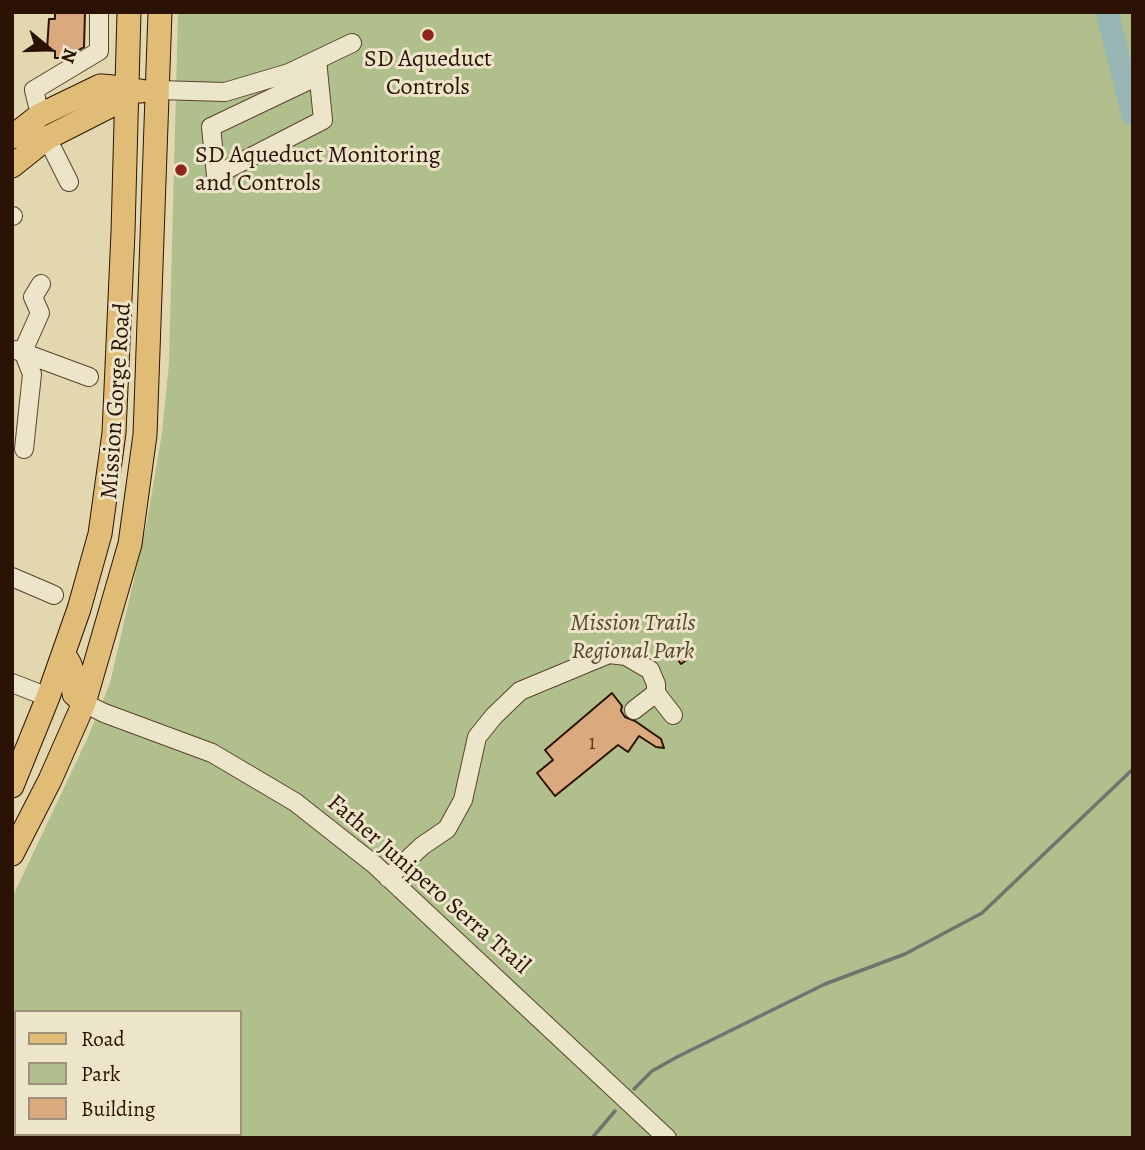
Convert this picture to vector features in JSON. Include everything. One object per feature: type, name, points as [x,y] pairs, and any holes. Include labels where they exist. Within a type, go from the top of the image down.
[{"type":"main road","name":"Mission Gorge Road","points":[[12,786],[63,655],[100,534],[114,433],[129,12]]},
{"type":"main road","name":"Mission Gorge Road","points":[[12,854],[85,704],[130,544],[145,435],[160,12]]},
{"type":"main road","points":[[12,137],[40,116],[100,86],[107,85],[127,92],[158,90]]},
{"type":"main road","points":[[12,166],[47,138],[108,107],[127,92]]},
{"type":"main road","points":[[63,655],[72,666],[74,695],[85,704]]},
{"type":"street","points":[[40,116],[34,90],[99,51],[99,12]]},
{"type":"street","points":[[317,68],[323,120],[216,174],[211,127],[317,68],[352,43]]},
{"type":"street","points":[[158,90],[225,92],[289,73],[317,68]]},
{"type":"street","points":[[47,138],[69,182]]},
{"type":"street","points":[[17,351],[40,313],[33,298],[41,284]]},
{"type":"street","points":[[17,351],[89,377]]},
{"type":"street","points":[[17,351],[32,374],[24,449]]},
{"type":"street","points":[[12,577],[54,595]]},
{"type":"street","points":[[388,878],[422,846],[447,829],[463,800],[477,737],[520,691],[609,654],[626,656],[650,670],[656,684],[656,692],[673,715]]},
{"type":"street","points":[[12,683],[48,697]]},
{"type":"street","points":[[634,710],[656,692]]},
{"type":"street","name":"Father Junipero Serra Trail","points":[[85,704],[212,753],[295,802],[347,841],[388,878],[667,1138]]},
{"type":"green space","name":"Mission Trails Regional Park","points":[[178,12],[1133,12],[1133,1138],[12,1138],[12,898],[88,737],[110,683],[146,527],[162,433],[169,363]]},
{"type":"building","points":[[55,12],[85,12],[84,47],[65,58],[55,58],[55,51],[47,50],[49,19],[55,19]]},
{"type":"building","points":[[684,648],[692,656],[681,664],[675,656]]},
{"type":"building","points":[[612,693],[622,706],[621,711],[625,717],[661,739],[664,748],[656,747],[639,736],[628,752],[618,745],[555,796],[537,773],[553,760],[545,750]]},
{"type":"waterway","points":[[1107,12],[1133,115]]},
{"type":"waterway","points":[[634,1089],[652,1071],[677,1057],[825,984],[905,954],[982,913],[1133,769]]},
{"type":"waterway","points":[[592,1138],[615,1111]]},
{"type":"place","name":"SD Aqueduct Controls","points":[[428,35]]},
{"type":"place","name":"SD Aqueduct Monitoring and Controls","points":[[181,170]]}]
